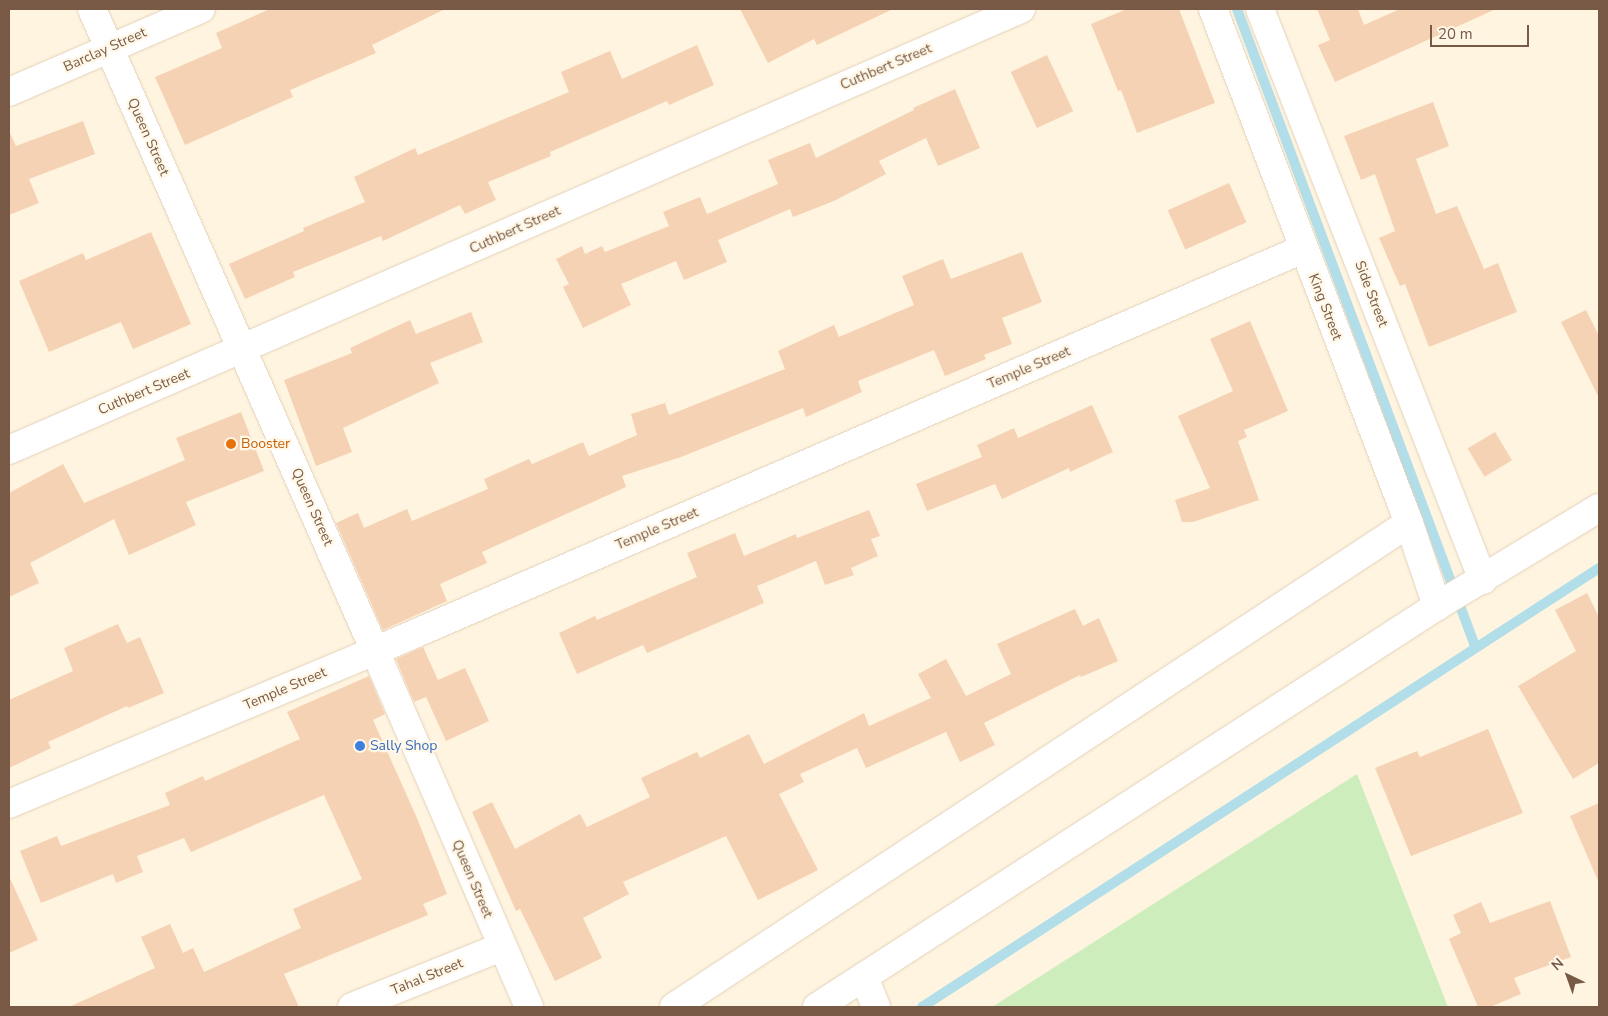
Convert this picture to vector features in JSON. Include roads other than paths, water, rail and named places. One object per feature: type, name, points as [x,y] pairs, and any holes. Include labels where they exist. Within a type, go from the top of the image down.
[{"type":"street","name":"Queen Street","points":[[92,9],[375,651],[501,947],[529,1007]]},
{"type":"street","name":"Barclay Street","points":[[9,92],[201,9]]},
{"type":"street","name":"Cuthbert Street","points":[[9,450],[1021,9]]},
{"type":"street","name":"King Street","points":[[1213,9],[1408,523],[1437,606]]},
{"type":"street","name":"Side Street","points":[[1260,9],[1483,580]]},
{"type":"street","name":"Temple Street","points":[[9,804],[375,651],[1303,249]]},
{"type":"street","points":[[817,1007],[1437,606],[1483,580],[1599,508]]},
{"type":"street","points":[[674,1007],[1408,523]]},
{"type":"street","name":"Tahal Street","points":[[352,1007],[501,947]]},
{"type":"street","points":[[864,977],[876,1007]]},
{"type":"waterway","points":[[1237,9],[1475,646]]},
{"type":"waterway","points":[[922,1007],[1599,568]]},
{"type":"place","name":"Booster","points":[[231,444]]},
{"type":"place","name":"Sally Shop","points":[[360,746]]}]
